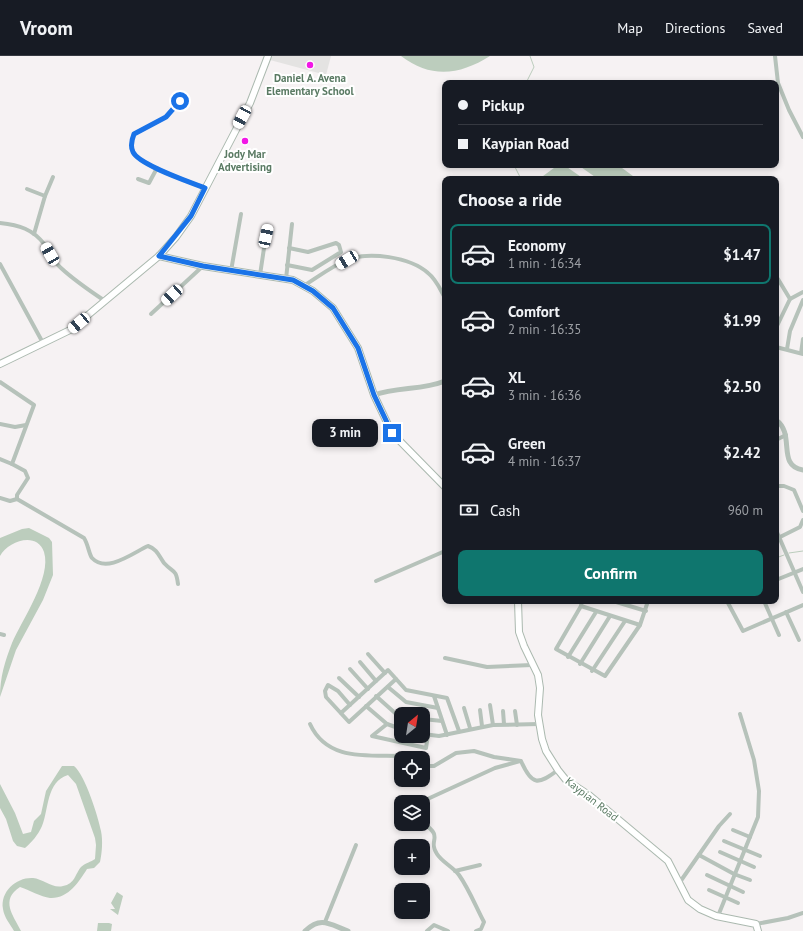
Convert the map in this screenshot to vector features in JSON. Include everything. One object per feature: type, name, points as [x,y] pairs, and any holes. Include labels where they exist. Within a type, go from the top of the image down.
[{"type":"main road","points":[[0,364],[70,330],[159,256],[191,216],[250,103],[268,56]]},
{"type":"main road","points":[[159,256],[203,266],[286,279],[305,285],[333,308],[358,348],[374,395],[392,433],[442,484]]},
{"type":"main road","name":"Kaypian Road","points":[[518,604],[519,632],[532,665],[538,675],[540,688],[539,724],[546,751],[558,770],[566,780],[589,795],[668,861],[688,900],[700,908],[718,916],[757,928]]},
{"type":"street","points":[[775,56],[778,80]]},
{"type":"street","points":[[779,85],[789,110],[803,137]]},
{"type":"street","points":[[180,101],[166,117],[138,130],[132,138],[133,153],[145,163],[205,188]]},
{"type":"street","points":[[138,179],[149,183],[157,168]]},
{"type":"street","points":[[34,234],[45,196],[53,177]]},
{"type":"street","points":[[27,188],[45,196]]},
{"type":"street","points":[[232,270],[241,214]]},
{"type":"street","points":[[0,223],[13,223],[22,226],[34,234],[60,267],[85,288],[105,301]]},
{"type":"street","points":[[286,279],[292,224]]},
{"type":"street","points":[[260,275],[267,228]]},
{"type":"street","points":[[287,265],[312,270],[340,252],[339,245],[336,242],[308,252],[289,248]]},
{"type":"street","points":[[305,285],[347,260],[368,255],[390,256],[428,272],[434,278],[442,293]]},
{"type":"street","points":[[0,264],[43,343]]},
{"type":"street","points":[[152,314],[203,266]]},
{"type":"street","points":[[779,281],[790,299]]},
{"type":"street","points":[[779,322],[790,299],[803,292]]},
{"type":"street","points":[[787,349],[790,332],[803,300]]},
{"type":"street","points":[[779,348],[802,353],[803,339]]},
{"type":"street","points":[[0,382],[34,405],[12,464]]},
{"type":"street","points":[[374,395],[392,390],[442,383]]},
{"type":"street","points":[[779,423],[783,426],[786,435],[789,462],[794,467],[803,470]]},
{"type":"street","points":[[0,424],[26,426]]},
{"type":"street","points":[[779,438],[786,435]]},
{"type":"street","points":[[0,459],[25,471],[28,478],[17,495],[17,499]]},
{"type":"street","points":[[779,486],[784,486],[794,490],[803,512]]},
{"type":"street","points":[[0,498],[10,501],[17,499],[78,533],[87,542],[90,556],[95,560],[111,563],[148,546],[153,547],[164,562],[172,568],[178,584]]},
{"type":"street","points":[[779,538],[800,527],[803,520]]},
{"type":"street","points":[[779,540],[803,592]]},
{"type":"street","points":[[376,580],[442,553]]},
{"type":"street","points":[[779,579],[803,569]]},
{"type":"street","points":[[580,604],[556,646],[557,651],[592,671],[605,676],[640,625],[647,604]]},
{"type":"street","points":[[583,604],[596,612],[640,625]]},
{"type":"street","points":[[623,604],[646,611]]},
{"type":"street","points":[[729,604],[743,631],[803,604]]},
{"type":"street","points":[[765,604],[779,635]]},
{"type":"street","points":[[568,657],[596,612]]},
{"type":"street","points":[[786,612],[799,640]]},
{"type":"street","points":[[580,664],[610,616]]},
{"type":"street","points":[[592,671],[625,621]]},
{"type":"street","points":[[368,654],[385,673]]},
{"type":"street","points":[[445,658],[487,667],[532,665]]},
{"type":"street","points":[[360,662],[376,681]]},
{"type":"street","points":[[350,669],[368,689]]},
{"type":"street","points":[[342,713],[388,670],[406,690],[447,698],[459,731]]},
{"type":"street","points":[[339,678],[359,697]]},
{"type":"street","points":[[350,705],[338,691],[328,685],[324,691],[326,697],[349,722],[396,679]]},
{"type":"street","points":[[388,687],[406,702],[438,708]]},
{"type":"street","points":[[376,696],[394,712]]},
{"type":"street","points":[[434,696],[448,734]]},
{"type":"street","points":[[490,705],[493,725]]},
{"type":"street","points":[[366,706],[386,724],[394,727]]},
{"type":"street","points":[[464,708],[470,728]]},
{"type":"street","points":[[480,710],[482,726]]},
{"type":"street","points":[[503,711],[504,724]]},
{"type":"street","points":[[515,711],[517,725]]},
{"type":"street","points":[[718,916],[758,817],[759,792],[749,739],[740,714]]},
{"type":"street","points":[[430,720],[442,721]]},
{"type":"street","points":[[310,724],[315,736],[335,750],[348,754],[394,756]]},
{"type":"street","points":[[386,724],[372,736],[394,741]]},
{"type":"street","points":[[430,735],[448,734],[482,726],[504,724],[539,724]]},
{"type":"street","points":[[404,743],[426,748],[427,743]]},
{"type":"street","points":[[430,766],[434,766],[456,753],[474,751],[494,757],[521,761]]},
{"type":"street","points":[[521,761],[526,774],[536,781],[543,781],[558,770]]},
{"type":"street","points":[[430,798],[495,768],[521,761]]},
{"type":"street","points":[[680,882],[719,826],[730,814]]},
{"type":"street","points":[[430,827],[433,829],[435,834],[434,848],[437,856],[459,875],[484,922],[481,929],[476,931]]},
{"type":"street","points":[[733,830],[750,837]]},
{"type":"street","points":[[724,841],[760,856]]},
{"type":"street","points":[[326,922],[356,845]]},
{"type":"street","points":[[720,852],[739,862],[754,867]]},
{"type":"street","points":[[699,855],[734,874],[750,880]]},
{"type":"street","points":[[455,871],[480,865]]},
{"type":"street","points":[[707,875],[743,892]]},
{"type":"street","points":[[709,890],[738,903]]},
{"type":"street","points":[[757,928],[803,913]]},
{"type":"street","points":[[305,931],[315,922],[326,922],[339,929],[348,931]]},
{"type":"street","points":[[427,931],[434,925],[448,931]]},
{"type":"shaded area","name":"Daniel A. Avena Elementary School","points":[[271,56],[331,56],[326,75],[270,60]]},
{"type":"shaded area","points":[[401,56],[490,56],[468,67],[446,72],[423,68]]},
{"type":"shaded area","points":[[554,168],[568,168],[580,176],[543,176]]},
{"type":"shaded area","points":[[582,168],[622,168],[633,176],[594,176]]},
{"type":"shaded area","points":[[29,528],[49,538],[52,542],[53,575],[43,600],[16,650],[0,697],[3,669],[7,656],[40,586],[44,574],[45,562],[44,552],[40,546],[29,540],[22,540],[9,546],[0,556],[0,538],[22,529]]},
{"type":"shaded area","points":[[62,766],[74,766],[87,787],[102,835],[100,862],[94,868],[87,869],[77,884],[68,893],[56,898],[39,895],[20,887],[14,892],[9,902],[12,913],[21,931],[14,931],[6,918],[3,909],[4,896],[11,886],[27,878],[33,878],[59,887],[67,885],[72,881],[84,864],[95,859],[95,838],[76,784],[68,775],[61,779],[52,790],[42,826],[35,838],[25,848],[17,846],[13,841],[6,819],[0,808],[0,784],[15,813],[23,834],[31,832],[34,821],[41,814],[46,791]]},
{"type":"shaded area","points":[[117,892],[123,896],[118,915],[110,909],[115,909],[111,903]]},
{"type":"shaded area","points":[[98,923],[112,924],[111,931],[97,931]]},
{"type":"waterway","points":[[528,80],[534,67],[530,56]]},
{"type":"waterway","points":[[516,168],[520,176]]},
{"type":"waterway","points":[[789,553],[803,551]]},
{"type":"waterway","points":[[779,557],[784,555]]},
{"type":"place","name":"Daniel A. Avena Elementary School","points":[[310,65]]},
{"type":"place","name":"Jody Mar Advertising","points":[[245,141]]},
{"type":"route","points":[[180,101],[166,117],[152,125],[138,130],[132,138],[131,145],[133,153],[145,163],[205,188],[191,216],[176,237],[159,256],[203,266],[293,280],[305,285],[313,291],[333,308],[358,348],[372,385],[374,395],[392,433]]}]
